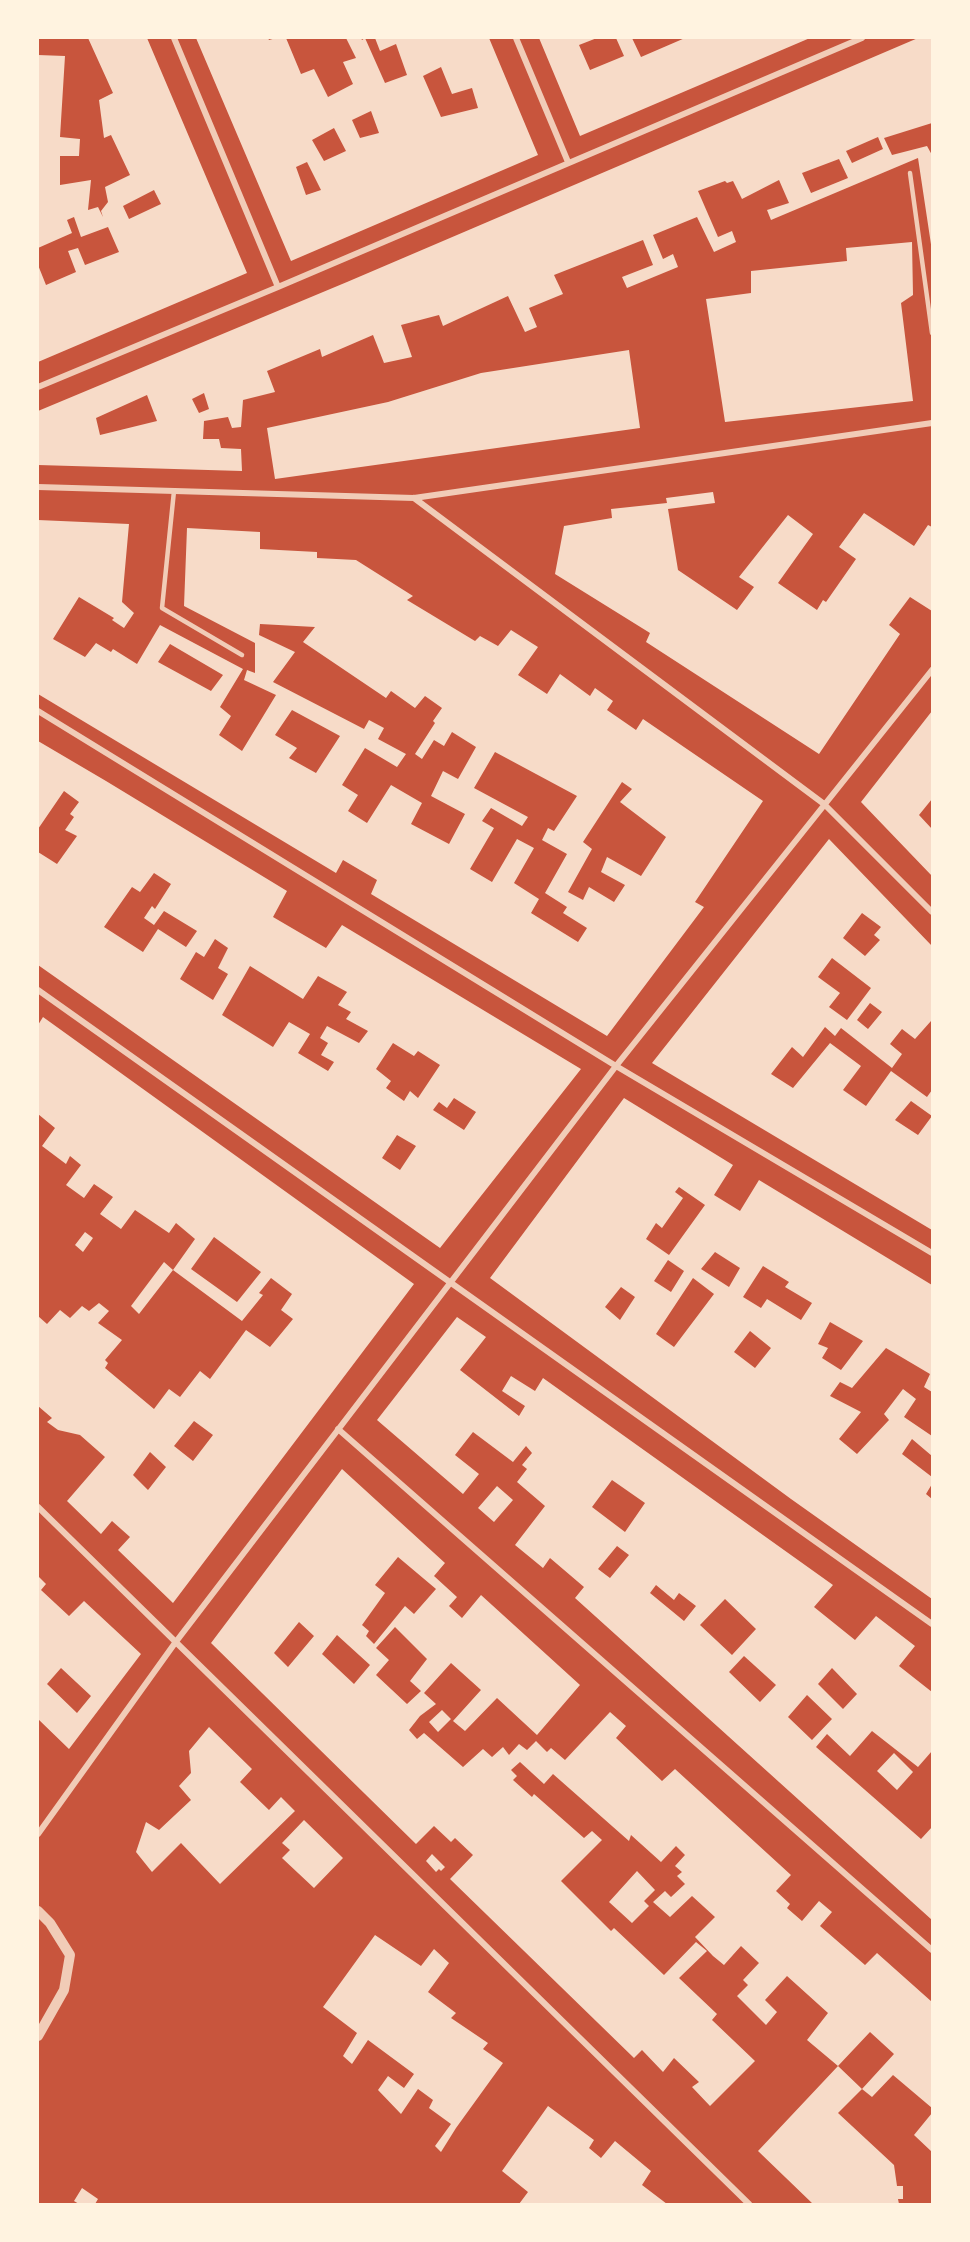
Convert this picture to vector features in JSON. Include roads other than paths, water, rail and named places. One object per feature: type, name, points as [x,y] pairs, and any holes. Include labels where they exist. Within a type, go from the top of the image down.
[{"type":"street","points":[[174,38],[278,287]]},
{"type":"street","points":[[516,38],[568,162]]},
{"type":"street","points":[[38,387],[862,38]]},
{"type":"street","points":[[38,487],[414,498],[933,423]]},
{"type":"street","points":[[414,498],[824,804],[933,912]]},
{"type":"street","points":[[38,1834],[175,1643],[451,1285],[616,1066],[933,669]]},
{"type":"street","points":[[38,711],[616,1066],[933,1253]]},
{"type":"street","points":[[38,990],[451,1285],[933,1624]]},
{"type":"street","points":[[338,1429],[933,1950]]},
{"type":"street","points":[[38,1507],[749,2205]]},
{"type":"street","points":[[38,1911],[50,1923],[70,1955],[64,1990],[38,2036]]},
{"type":"lane","points":[[910,173],[933,333]]},
{"type":"lane","points":[[174,491],[162,608],[242,655]]}]
